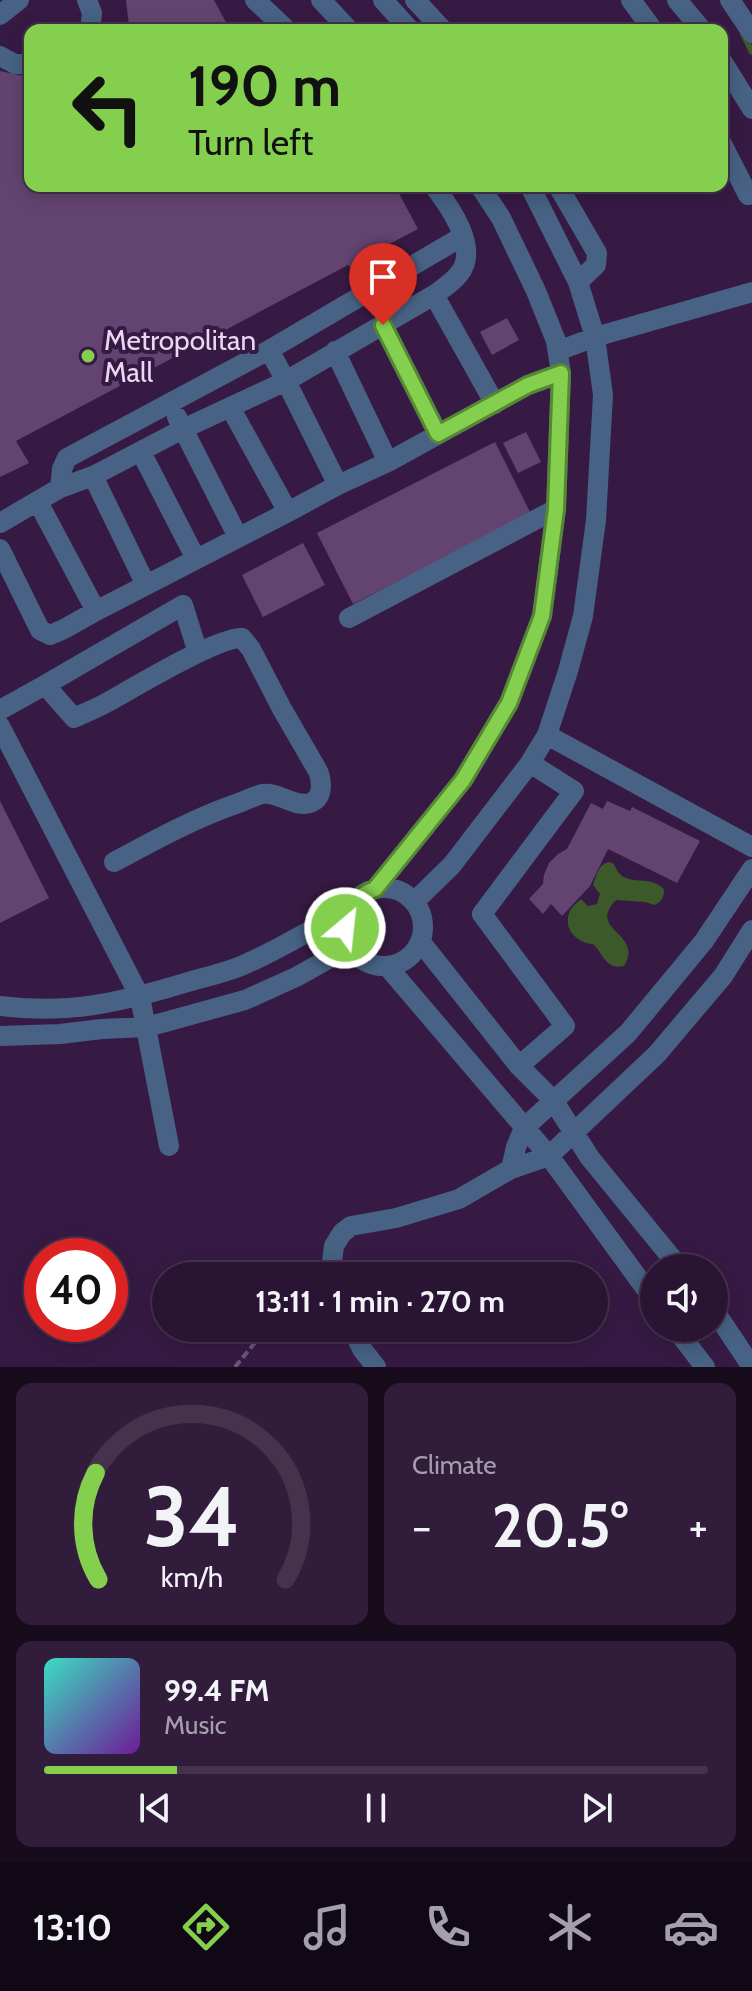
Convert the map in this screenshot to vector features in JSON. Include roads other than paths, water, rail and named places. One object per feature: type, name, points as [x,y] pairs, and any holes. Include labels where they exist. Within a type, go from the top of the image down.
[{"type":"street","points":[[0,15],[19,0]]},
{"type":"street","points":[[87,0],[92,13],[91,24]]},
{"type":"street","points":[[255,0],[281,24]]},
{"type":"street","points":[[321,0],[343,24]]},
{"type":"street","points":[[383,0],[405,24]]},
{"type":"street","points":[[415,0],[437,24]]},
{"type":"street","points":[[631,0],[649,24]]},
{"type":"street","points":[[677,0],[697,24]]},
{"type":"street","points":[[730,0],[752,33]]},
{"type":"street","points":[[0,56],[15,64],[24,64]]},
{"type":"street","points":[[728,71],[752,109]]},
{"type":"street","points":[[728,156],[748,195]]},
{"type":"street","points":[[0,523],[60,488],[93,476],[183,429],[286,381],[434,295],[459,274],[466,255],[453,210],[439,192]]},
{"type":"street","points":[[375,889],[463,780],[509,703],[542,616],[556,509],[561,373],[558,351],[536,291],[501,218],[484,192]]},
{"type":"street","points":[[414,902],[452,865],[530,763],[547,735],[583,616],[596,520],[603,395],[595,337],[578,282],[533,192]]},
{"type":"street","points":[[561,192],[597,253],[596,265],[578,282]]},
{"type":"street","points":[[60,488],[67,458],[269,350],[463,236]]},
{"type":"street","points":[[558,351],[595,337],[752,292]]},
{"type":"street","points":[[434,295],[495,404]]},
{"type":"street","points":[[383,325],[438,434]]},
{"type":"street","points":[[269,350],[338,485]]},
{"type":"street","points":[[335,351],[388,462]]},
{"type":"street","points":[[0,549],[40,630],[50,635],[388,462],[528,385],[561,373]]},
{"type":"street","points":[[170,402],[238,537]]},
{"type":"street","points":[[230,407],[288,512]]},
{"type":"street","points":[[141,452],[196,559]]},
{"type":"street","points":[[93,476],[146,585]]},
{"type":"street","points":[[38,502],[96,611]]},
{"type":"street","points":[[349,618],[556,509]]},
{"type":"street","points":[[168,574],[183,605],[198,653]]},
{"type":"street","points":[[0,710],[183,605]]},
{"type":"street","points":[[45,685],[75,718],[198,653],[241,637],[251,649],[318,771],[320,795],[312,803],[304,804],[266,793],[202,817],[114,862]]},
{"type":"street","points":[[0,726],[140,997],[169,1146]]},
{"type":"street","points":[[547,735],[752,847]]},
{"type":"street","points":[[519,1066],[565,1026],[482,914],[574,791],[530,763]]},
{"type":"street","points":[[511,1169],[524,1128],[628,1033],[704,941],[752,869]]},
{"type":"street","points":[[375,889],[396,890],[414,902],[422,922],[420,941],[412,954],[401,962],[387,966],[364,961],[350,947],[345,928],[346,918],[356,900],[375,889]]},
{"type":"street","points":[[0,1006],[48,1010],[80,1008],[140,997],[238,967],[350,908]]},
{"type":"street","points":[[332,1262],[334,1246],[351,1226],[396,1218],[459,1199],[511,1169],[549,1156],[657,1054],[723,976],[752,930]]},
{"type":"street","points":[[420,941],[519,1066],[553,1100],[590,1158],[669,1254]]},
{"type":"street","points":[[0,1036],[147,1027],[245,1000],[296,977],[350,947]]},
{"type":"street","points":[[387,966],[549,1156],[640,1281]]},
{"type":"street","points":[[728,1331],[752,1367]]},
{"type":"street","points":[[359,1342],[376,1367]]},
{"type":"street","points":[[686,1342],[705,1367]]},
{"type":"waterway","points":[[743,34],[752,52]]},
{"type":"place","name":"Metropolitan Mall","points":[[88,356]]}]
